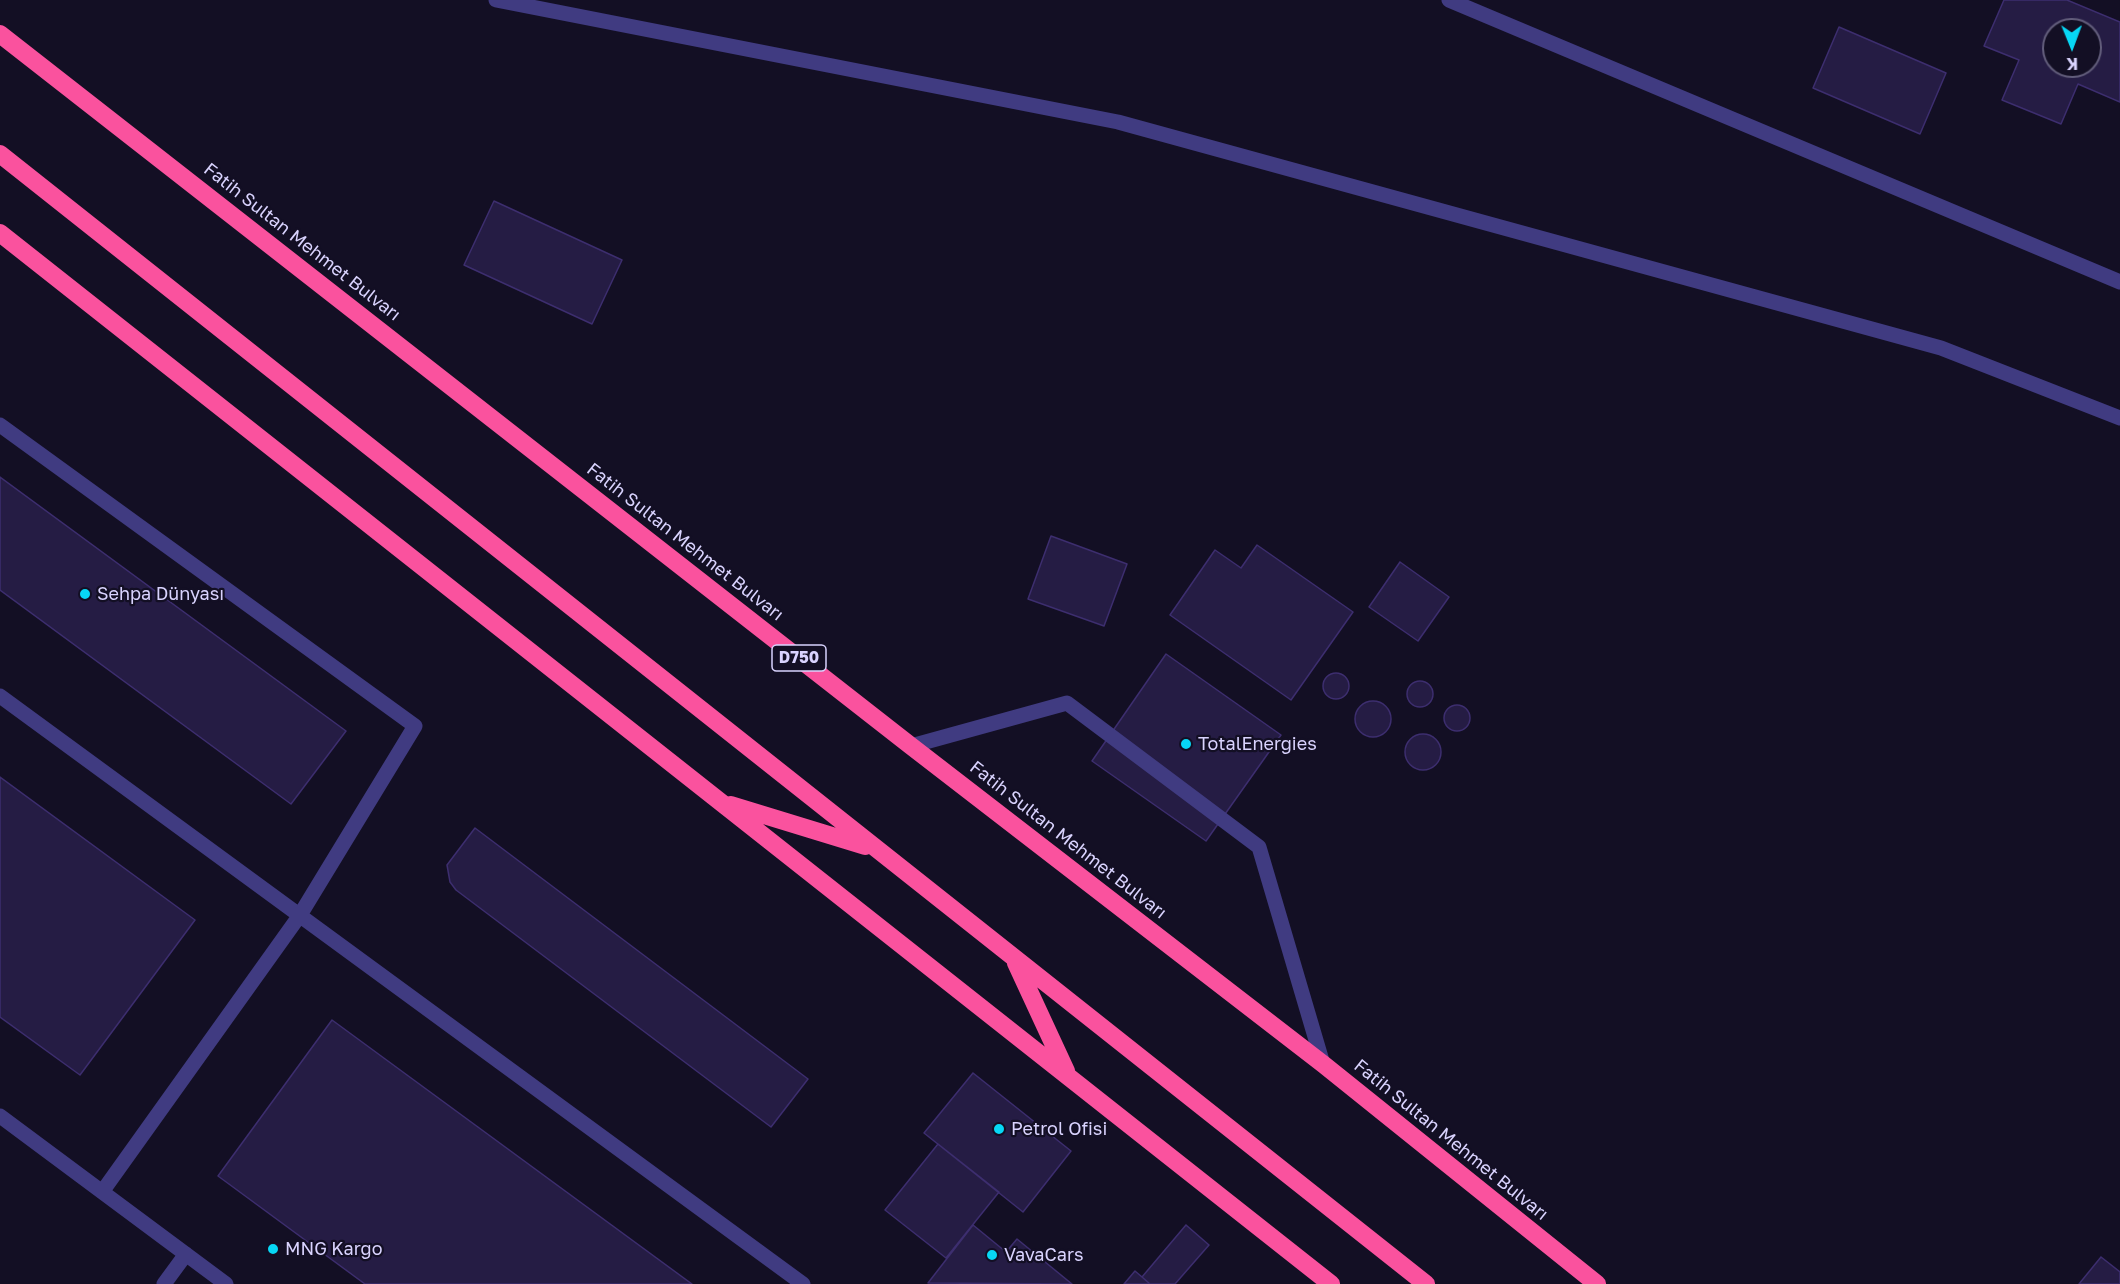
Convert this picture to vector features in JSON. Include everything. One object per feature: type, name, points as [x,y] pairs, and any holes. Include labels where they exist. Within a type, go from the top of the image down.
[{"type":"highway","name":"Fatih Sultan Mehmet Bulvarı","points":[[0,34],[911,746],[1323,1064],[1597,1284]]},
{"type":"highway","points":[[0,154],[875,850],[1426,1284]]},
{"type":"highway","points":[[0,233],[1331,1284]]},
{"type":"highway","points":[[720,802],[875,850]]},
{"type":"highway","points":[[1014,959],[1068,1075]]},
{"type":"street","points":[[496,0],[1118,122],[1941,348],[2120,418]]},
{"type":"street","points":[[1449,0],[2120,282]]},
{"type":"street","points":[[0,425],[416,726],[300,915],[102,1192]]},
{"type":"street","points":[[0,696],[803,1284]]},
{"type":"street","points":[[911,746],[1067,704],[1259,847],[1323,1064]]},
{"type":"street","points":[[0,1116],[226,1284]]},
{"type":"street","points":[[164,1284],[186,1254]]},
{"type":"building","points":[[2004,0],[2067,0],[2120,22],[2120,102],[2078,84],[2061,124],[2002,100],[2019,60],[1984,46]]},
{"type":"building","points":[[1839,27],[1946,73],[1920,134],[1813,88]]},
{"type":"building","points":[[494,201],[622,260],[592,324],[464,265]]},
{"type":"building","points":[[0,477],[346,731],[291,804],[0,590]]},
{"type":"building","points":[[1051,536],[1127,564],[1104,626],[1028,599]]},
{"type":"building","points":[[1257,545],[1353,612],[1291,700],[1170,615],[1215,550],[1241,568]]},
{"type":"building","points":[[1400,562],[1449,597],[1418,641],[1369,607]]},
{"type":"building","points":[[1166,654],[1281,735],[1206,841],[1092,761]]},
{"type":"building","points":[[1336,673],[1345,677],[1349,686],[1345,695],[1336,699],[1327,695],[1323,686],[1327,677]]},
{"type":"building","points":[[1420,681],[1429,685],[1433,694],[1429,703],[1420,707],[1411,703],[1407,694],[1411,685]]},
{"type":"building","points":[[1373,701],[1386,706],[1391,719],[1386,732],[1373,737],[1360,732],[1355,719],[1360,706]]},
{"type":"building","points":[[1457,705],[1466,709],[1470,718],[1466,727],[1457,731],[1448,727],[1444,718],[1448,709]]},
{"type":"building","points":[[1423,734],[1436,739],[1441,752],[1436,765],[1423,770],[1410,765],[1405,752],[1410,739]]},
{"type":"building","points":[[0,777],[195,920],[80,1075],[0,1017]]},
{"type":"building","points":[[475,828],[808,1079],[771,1127],[456,890],[450,882],[447,865]]},
{"type":"building","points":[[332,1020],[692,1284],[365,1284],[218,1176]]},
{"type":"building","points":[[973,1073],[1071,1151],[1023,1212],[924,1133]]},
{"type":"building","points":[[938,1144],[999,1192],[946,1258],[885,1210]]},
{"type":"building","name":"VavaCars","points":[[973,1225],[1006,1252],[1017,1239],[1072,1284],[928,1283]]},
{"type":"building","points":[[1186,1225],[1209,1245],[1175,1284],[1150,1284],[1142,1277]]},
{"type":"building","points":[[2101,1257],[2120,1272],[2120,1284],[2079,1284]]},
{"type":"building","name":"VavaCars","points":[[1135,1271],[1142,1277],[1150,1284],[1124,1284]]},
{"type":"place","name":"Sehpa Dünyası","points":[[85,594]]},
{"type":"place","name":"TotalEnergies","points":[[1186,744]]},
{"type":"place","name":"Petrol Ofisi","points":[[999,1129]]},
{"type":"place","name":"MNG Kargo","points":[[273,1249]]},
{"type":"place","name":"VavaCars","points":[[992,1255]]}]
